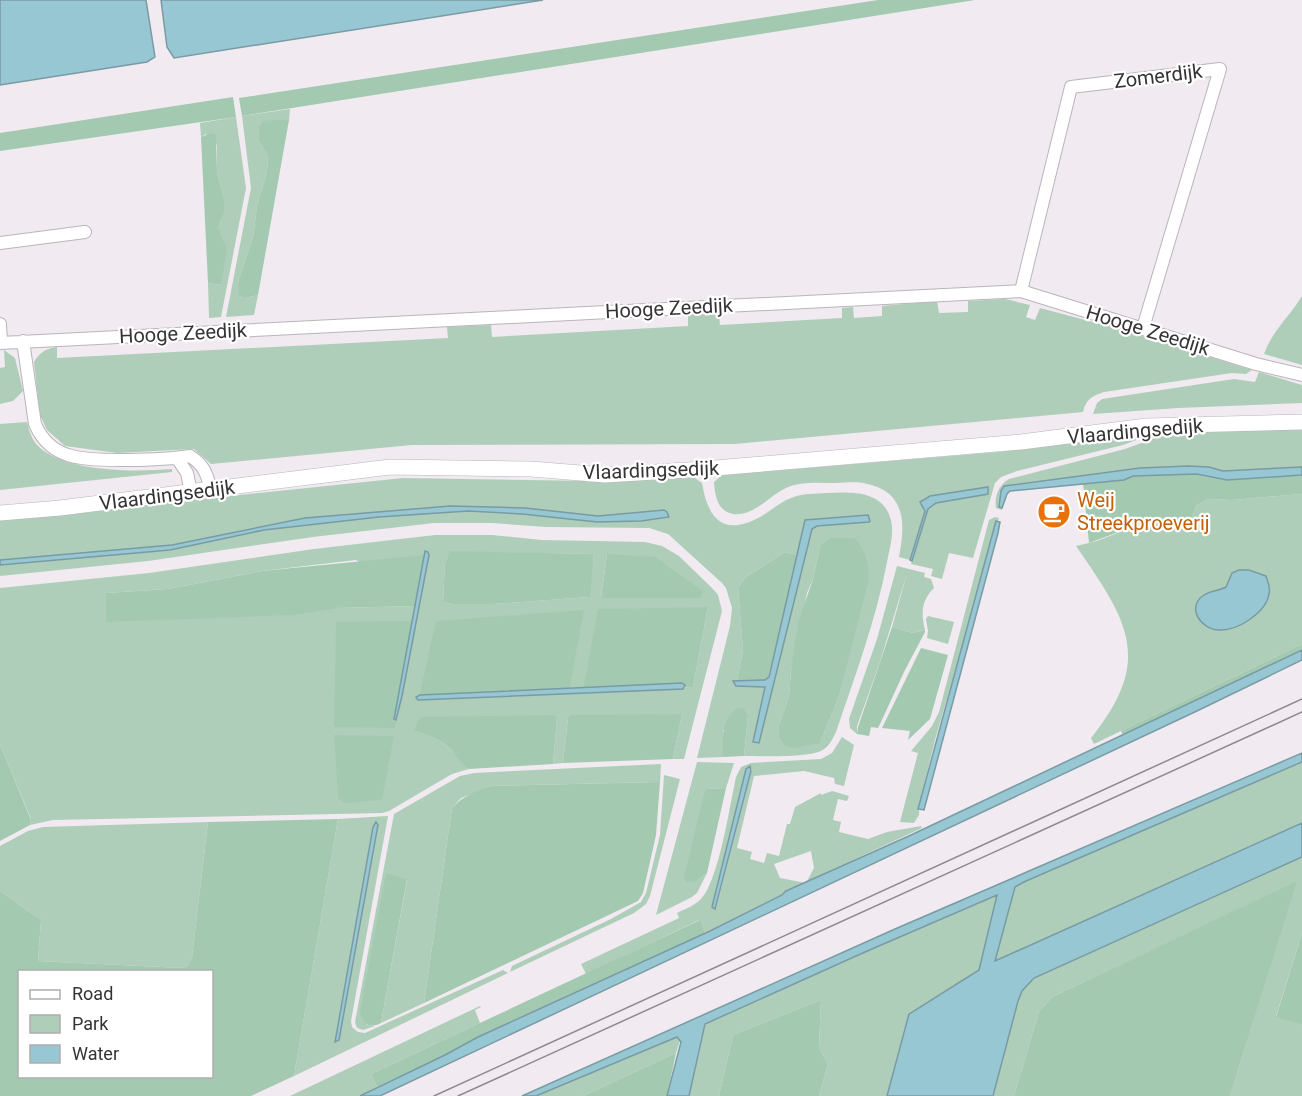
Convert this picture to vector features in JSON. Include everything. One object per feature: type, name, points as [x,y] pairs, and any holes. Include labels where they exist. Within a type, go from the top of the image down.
[{"type":"street","name":"Zomerdijk","points":[[1021,291],[1071,87],[1220,69],[1143,328]]},
{"type":"street","points":[[0,243],[85,232]]},
{"type":"street","name":"Hooge Zeedijk","points":[[0,343],[1021,291],[1256,364],[1302,375]]},
{"type":"street","points":[[0,324],[0,343]]},
{"type":"street","points":[[23,341],[35,424],[40,435],[58,450],[70,456],[101,459],[190,456],[199,461],[205,469],[211,489]]},
{"type":"street","name":"Vlaardingsedijk","points":[[0,513],[390,467],[531,469],[605,475],[1021,442],[1146,426],[1302,422]]},
{"type":"street","points":[[177,458],[187,473],[191,492]]},
{"type":"green space","points":[[878,0],[975,0],[242,116],[239,98]]},
{"type":"green space","points":[[233,97],[236,117],[0,151],[0,133]]},
{"type":"green space","points":[[290,109],[289,120],[270,120],[259,142],[268,156],[267,171],[257,206],[253,237],[238,282],[246,298],[258,295],[254,315],[226,317],[251,188],[242,116]]},
{"type":"green space","points":[[236,117],[246,188],[221,317],[209,318],[208,283],[221,285],[218,228],[224,197],[217,173],[217,145],[206,134],[201,137],[200,123]]},
{"type":"green space","points":[[289,120],[258,295],[246,298],[239,295],[238,282],[253,237],[257,206],[267,171],[268,156],[259,142],[259,127],[263,121]]},
{"type":"green space","points":[[211,133],[216,135],[217,173],[224,197],[224,212],[218,228],[227,249],[221,285],[208,283],[201,137]]},
{"type":"green space","points":[[1302,296],[1302,365],[1264,354],[1272,338]]},
{"type":"green space","points":[[1005,299],[1030,305],[1026,317],[1035,320],[1040,308],[1119,329],[1252,370],[1246,374],[1232,373],[1104,392],[1090,399],[1083,412],[735,444],[412,445],[211,464],[194,449],[117,453],[65,446],[47,430],[40,415],[34,362],[43,352],[57,347],[57,358],[448,338],[447,327],[491,325],[492,337],[688,326],[688,314],[719,314],[720,325],[842,318],[842,308],[853,307],[854,318],[882,316],[882,306],[937,301],[939,313],[968,312],[968,301]]},
{"type":"green space","points":[[4,350],[15,358],[23,391],[13,401],[0,404],[0,368],[5,367]]},
{"type":"green space","points":[[1259,372],[1302,385],[1302,403],[1093,414],[1097,403],[1102,399],[1234,379],[1255,382]]},
{"type":"green space","points":[[27,422],[36,444],[48,454],[63,461],[100,468],[172,469],[172,472],[0,490],[0,424]]},
{"type":"green space","points":[[1302,429],[1302,467],[1223,471],[1209,467],[1188,466],[1140,468],[1004,486],[999,506],[1002,510],[996,508],[998,491],[1009,479],[1125,449],[1169,433]]},
{"type":"green space","points":[[1140,435],[1139,439],[1123,445],[1001,477],[995,483],[973,558],[949,553],[942,579],[931,576],[933,569],[911,564],[927,509],[936,503],[988,494],[920,502],[925,511],[910,560],[899,557],[902,522],[896,502],[890,494],[880,488],[855,482],[798,484],[786,488],[754,509],[733,514],[723,510],[720,506],[714,487],[714,482],[722,475],[998,452]]},
{"type":"green space","points":[[1197,474],[1227,480],[1302,475],[1302,494],[1232,500],[1209,499],[1197,505],[1190,521],[1153,519],[1089,543],[1083,483],[1124,480],[1133,476]]},
{"type":"green space","points":[[692,476],[702,483],[708,506],[713,515],[727,525],[747,523],[795,496],[809,494],[864,494],[880,502],[886,508],[891,522],[891,545],[877,605],[836,732],[826,747],[821,751],[805,755],[744,756],[748,716],[723,730],[723,757],[697,758],[730,626],[732,608],[726,588],[722,583],[668,534],[649,528],[434,523],[313,537],[148,561],[0,576],[0,520],[403,478],[594,481]],"holes":[[[868,516],[812,529],[772,689],[736,686],[743,650],[738,588],[746,577],[785,552],[798,555],[806,520]],[[820,546],[849,654],[838,699],[820,743],[779,725],[789,697],[791,671],[807,593],[813,579]]]},
{"type":"green space","points":[[1302,494],[1302,644],[1094,744],[1091,738],[1111,710],[1123,685],[1128,662],[1127,640],[1120,618],[1109,596],[1076,546],[1097,541],[1153,519],[1190,521],[1197,505],[1209,499],[1232,500]]},
{"type":"green space","points":[[999,518],[935,740],[920,801],[919,815],[914,823],[900,822],[918,753],[911,751],[932,726],[939,712],[989,520]]},
{"type":"green space","points":[[435,535],[492,535],[542,540],[645,542],[662,546],[679,556],[713,589],[718,595],[722,611],[684,759],[673,759],[682,714],[568,718],[563,763],[553,764],[557,718],[415,731],[445,744],[469,769],[452,774],[382,813],[53,820],[30,825],[31,819],[0,744],[0,588],[149,573],[314,549]],"holes":[[[450,552],[594,554],[589,597],[494,604],[443,602],[445,563]],[[607,554],[701,598],[601,597]],[[356,560],[416,606],[338,608],[106,593],[168,589],[262,571]],[[708,607],[693,687],[584,691]]]},
{"type":"green space","points":[[830,538],[854,538],[858,542],[866,557],[869,580],[838,699],[820,743],[795,748],[785,746],[779,737],[779,725],[789,697],[798,623],[813,579],[820,546]]},
{"type":"green space","points":[[450,551],[594,554],[590,597],[494,604],[443,602],[445,563]]},
{"type":"green space","points":[[785,552],[798,555],[768,678],[772,689],[736,686],[743,650],[738,588],[746,577]]},
{"type":"green space","points":[[607,554],[655,557],[703,591],[701,598],[601,598]]},
{"type":"green space","points":[[425,555],[416,606],[338,608],[294,615],[106,622],[106,593],[168,589],[262,571]]},
{"type":"green space","points":[[897,566],[925,573],[924,577],[931,579],[934,588],[923,608],[925,630],[913,633],[892,627],[907,573],[880,662],[857,726],[857,734],[850,728],[849,719],[877,639]]},
{"type":"green space","points":[[708,607],[693,687],[583,691],[598,609]]},
{"type":"green space","points":[[584,610],[569,691],[419,697],[436,621]]},
{"type":"green space","points":[[928,616],[954,622],[948,644],[927,638],[926,619]]},
{"type":"green space","points":[[414,621],[395,728],[334,727],[336,622]]},
{"type":"green space","points":[[892,627],[913,633],[925,630],[925,632],[878,728],[871,727],[869,736],[857,734],[858,727]]},
{"type":"green space","points":[[1302,644],[1302,650],[1123,735],[1121,731]]},
{"type":"green space","points":[[921,648],[948,655],[930,719],[908,740],[910,731],[882,728]]},
{"type":"green space","points":[[737,708],[744,709],[748,716],[744,756],[723,757],[725,724]]},
{"type":"green space","points":[[682,714],[673,759],[563,763],[568,718],[571,715]]},
{"type":"green space","points":[[554,715],[557,718],[553,764],[469,769],[445,744],[414,731],[420,717]]},
{"type":"green space","points":[[334,735],[394,736],[382,800],[344,803],[338,798]]},
{"type":"green space","points":[[842,737],[854,745],[844,786],[835,784],[834,778],[804,771],[754,776],[737,848],[752,852],[750,859],[764,863],[767,853],[779,856],[787,824],[790,824],[795,807],[821,793],[821,795],[832,791],[849,796],[847,801],[838,799],[833,820],[841,822],[839,832],[868,839],[887,832],[921,826],[922,828],[807,881],[814,868],[811,851],[774,864],[780,878],[804,883],[705,933],[699,920],[586,974],[581,964],[679,918],[677,913],[701,899],[713,876],[736,777],[741,767],[751,763],[821,759],[832,753]],"holes":[[[746,769],[752,769],[716,908],[712,907]]]},
{"type":"green space","points":[[0,744],[31,820],[30,825],[0,841]]},
{"type":"green space","points":[[1302,759],[1302,823],[983,967],[909,1013],[887,1096],[819,1096],[828,1064],[819,1048],[821,1000],[733,1035],[719,1096],[689,1096],[707,1018]]},
{"type":"green space","points":[[697,762],[734,763],[726,788],[707,789],[695,882],[707,873],[697,893],[656,915]]},
{"type":"green space","points":[[661,764],[660,782],[492,786],[461,798],[452,808],[424,1003],[381,1023],[407,880],[386,874],[367,1025],[375,1026],[363,1030],[357,1028],[355,1022],[394,814],[460,776],[474,773]]},
{"type":"green space","points":[[664,775],[680,779],[646,904],[634,913],[510,972],[512,966],[611,919],[641,902],[646,893],[660,835]]},
{"type":"green space","points":[[660,782],[656,835],[643,893],[638,901],[424,1003],[452,808],[470,794],[492,786]]},
{"type":"green space","points":[[726,788],[707,873],[695,882],[687,882],[684,878],[704,794],[707,789]]},
{"type":"green space","points":[[388,816],[351,1021],[352,1027],[358,1032],[365,1033],[503,970],[508,973],[294,1076],[338,819]]},
{"type":"green space","points":[[338,819],[294,1076],[251,1096],[0,1096],[0,891],[41,920],[38,961],[183,968],[188,965],[192,957],[208,822]]},
{"type":"green space","points":[[208,822],[192,957],[188,965],[183,968],[38,961],[41,920],[0,891],[0,846],[28,831],[43,827]]},
{"type":"green space","points":[[1302,857],[1302,933],[1276,1016],[1302,1025],[1302,1096],[1230,1096],[1296,882],[1052,997],[1039,1012],[1014,1096],[993,1096],[1018,1001],[1022,991],[1034,978]]},
{"type":"green space","points":[[386,873],[407,879],[381,1023],[370,1025],[363,1020],[360,1012]]},
{"type":"green space","points":[[1297,881],[1230,1096],[1014,1096],[1039,1012],[1052,997]]},
{"type":"green space","points":[[700,920],[705,933],[478,1037],[377,1087],[371,1074]]},
{"type":"green space","points":[[1302,933],[1302,1025],[1276,1017]]},
{"type":"green space","points":[[821,1000],[819,1048],[828,1064],[819,1096],[719,1096],[733,1035]]},
{"type":"green space","points":[[480,1006],[475,1010],[480,1023],[371,1074],[377,1087],[360,1096],[290,1096]]},
{"type":"green space","points":[[684,1028],[676,1053],[583,1096],[530,1096]]},
{"type":"green space","points":[[676,1053],[667,1096],[583,1096]]},
{"type":"water","points":[[0,0],[146,0],[155,57],[147,62],[0,85]]},
{"type":"water","points":[[161,0],[543,0],[174,58],[167,47]]},
{"type":"water","points":[[1209,467],[1223,471],[1302,467],[1302,475],[1227,480],[1197,474],[1133,476],[1124,480],[1010,491],[1002,508],[999,507],[1004,486],[1140,468]]},
{"type":"water","points":[[988,487],[988,494],[936,503],[928,509],[912,561],[910,560],[925,511],[920,502],[930,496]]},
{"type":"water","points":[[450,506],[525,508],[598,516],[664,510],[669,517],[641,521],[597,522],[468,511],[379,517],[264,530],[170,550],[0,565],[0,560],[172,545],[305,518]]},
{"type":"water","points":[[868,515],[869,522],[817,526],[812,529],[759,743],[753,742],[765,687],[736,686],[733,681],[765,680],[769,677],[805,520]]},
{"type":"water","points":[[996,521],[1000,522],[998,533],[924,810],[918,809]]},
{"type":"water","points":[[425,551],[429,555],[396,720],[394,719]]},
{"type":"water","points":[[1249,570],[1266,576],[1270,590],[1267,601],[1257,614],[1242,624],[1226,630],[1206,626],[1198,617],[1196,605],[1207,593],[1226,587],[1232,573]]},
{"type":"water","points":[[1302,650],[1302,660],[1199,710],[380,1096],[360,1096],[478,1037],[710,931],[786,891],[911,835]]},
{"type":"water","points":[[682,683],[685,685],[683,689],[418,700],[416,697],[420,695]]},
{"type":"water","points":[[1302,753],[1302,762],[1015,887],[995,961],[1302,823],[1302,857],[1034,978],[1022,991],[1018,1001],[993,1096],[887,1096],[909,1014],[979,970],[997,895],[705,1024],[689,1096],[667,1096],[681,1042],[677,1037],[536,1096],[522,1096],[895,929]]},
{"type":"water","points":[[750,766],[751,771],[715,909],[712,907],[746,769]]},
{"type":"water","points":[[376,822],[378,825],[339,1040],[335,1042],[373,827]]},
{"type":"tram line","points":[[434,1096],[1302,699]]},
{"type":"tram line","points":[[458,1096],[1302,712]]},
{"type":"place","name":"Weij Streekproeverij","points":[[1054,512]]}]
